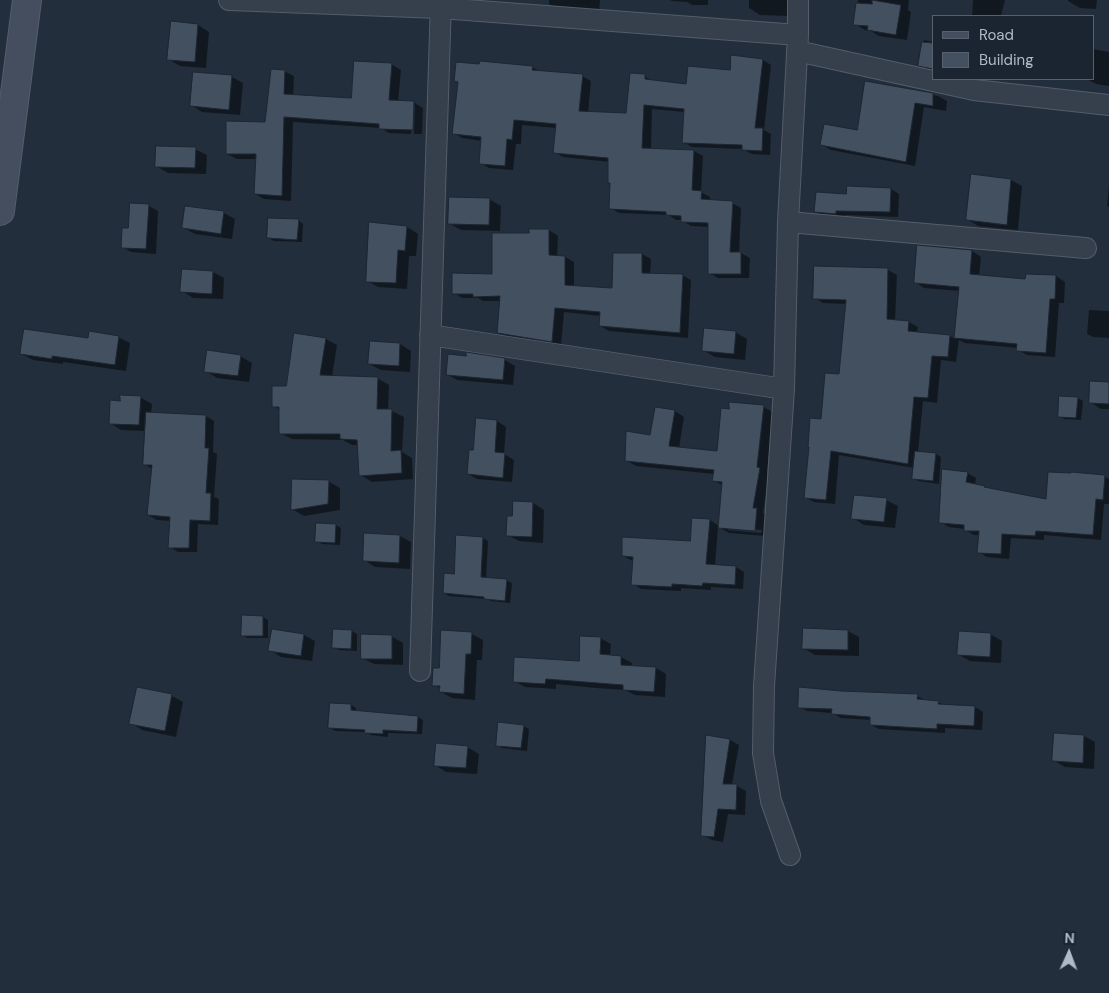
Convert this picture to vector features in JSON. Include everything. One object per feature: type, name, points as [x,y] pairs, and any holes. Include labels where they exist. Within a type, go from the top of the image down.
[{"type":"street","points":[[0,211],[27,0]]},
{"type":"street","points":[[229,0],[440,4],[797,43],[932,79]]},
{"type":"street","points":[[790,855],[771,801],[763,753],[764,686],[784,389],[788,222],[798,0]]},
{"type":"street","points":[[420,671],[440,4]]},
{"type":"street","points":[[936,80],[974,90],[1109,105]]},
{"type":"street","points":[[788,222],[1086,248]]},
{"type":"street","points":[[430,335],[784,389]]},
{"type":"building","points":[[872,0],[901,5],[896,35],[867,30],[868,26],[853,25],[856,3],[872,4]]},
{"type":"building","points":[[171,21],[198,24],[195,62],[167,60]]},
{"type":"building","points":[[922,42],[932,43],[932,69],[918,66]]},
{"type":"building","points":[[731,55],[763,59],[755,128],[763,128],[762,151],[742,150],[742,145],[682,143],[684,109],[644,105],[642,148],[694,150],[692,190],[702,191],[701,199],[733,201],[730,252],[741,252],[741,274],[708,274],[708,223],[681,222],[681,216],[666,215],[666,212],[609,209],[610,183],[608,183],[608,158],[553,153],[556,124],[514,120],[512,140],[507,139],[505,166],[479,164],[481,137],[452,134],[458,82],[454,81],[456,62],[479,64],[480,61],[533,66],[532,70],[583,74],[579,111],[626,113],[630,73],[645,74],[645,79],[686,84],[688,66],[730,70]]},
{"type":"building","points":[[354,61],[392,63],[389,100],[414,101],[413,130],[379,129],[379,124],[284,117],[282,196],[254,194],[256,154],[226,154],[226,121],[265,122],[271,69],[285,70],[284,94],[351,98]]},
{"type":"building","points":[[193,72],[232,75],[229,110],[190,106]]},
{"type":"building","points":[[865,81],[933,93],[933,106],[915,103],[906,162],[820,145],[824,124],[857,130]]},
{"type":"building","points":[[156,146],[196,147],[195,168],[155,167]]},
{"type":"building","points":[[971,174],[1011,179],[1007,225],[966,220]]},
{"type":"building","points":[[847,186],[891,188],[890,212],[836,211],[836,214],[814,212],[816,192],[846,194]]},
{"type":"building","points":[[449,197],[490,198],[489,225],[448,224]]},
{"type":"building","points":[[130,203],[149,204],[146,249],[121,248],[122,228],[128,228]]},
{"type":"building","points":[[185,206],[224,211],[221,234],[182,228]]},
{"type":"building","points":[[268,218],[299,219],[297,240],[267,238]]},
{"type":"building","points":[[369,222],[407,226],[405,251],[398,250],[396,283],[366,282]]},
{"type":"building","points":[[529,229],[549,229],[549,255],[565,256],[565,285],[612,288],[613,253],[642,253],[642,273],[683,274],[680,333],[599,326],[600,312],[555,308],[552,342],[497,333],[500,296],[473,297],[473,294],[452,294],[452,273],[492,274],[492,233],[529,233]]},
{"type":"building","points":[[917,245],[972,250],[970,274],[1025,279],[1026,274],[1056,275],[1055,299],[1050,299],[1046,353],[1016,351],[1017,344],[954,338],[959,287],[914,283]]},
{"type":"building","points":[[814,266],[888,268],[887,319],[909,321],[908,331],[950,335],[948,357],[932,356],[928,398],[914,397],[908,464],[831,451],[826,500],[804,498],[810,418],[821,419],[825,373],[839,374],[846,300],[813,299]]},
{"type":"building","points":[[182,269],[213,271],[212,294],[180,292]]},
{"type":"building","points":[[704,328],[736,331],[734,354],[702,351]]},
{"type":"building","points":[[24,329],[88,338],[89,331],[119,336],[115,365],[52,356],[52,359],[20,354]]},
{"type":"building","points":[[294,333],[326,338],[320,375],[378,377],[377,409],[392,409],[391,451],[401,450],[402,473],[359,476],[357,440],[340,439],[340,434],[279,434],[279,407],[272,407],[272,386],[286,386]]},
{"type":"building","points":[[370,341],[400,343],[399,366],[368,364]]},
{"type":"building","points":[[207,350],[241,355],[238,376],[204,372]]},
{"type":"building","points":[[466,352],[505,358],[503,380],[446,375],[448,354],[466,356]]},
{"type":"building","points":[[1090,381],[1109,382],[1109,404],[1089,403]]},
{"type":"building","points":[[120,395],[141,396],[139,425],[109,424],[110,400],[120,401]]},
{"type":"building","points":[[1059,396],[1078,397],[1076,418],[1058,417]]},
{"type":"building","points":[[729,402],[764,405],[757,467],[760,468],[753,508],[757,508],[755,531],[718,528],[722,482],[712,481],[714,470],[625,461],[626,431],[650,435],[655,407],[675,410],[669,446],[717,451],[721,408],[729,409]]},
{"type":"building","points":[[146,412],[206,415],[205,448],[209,448],[206,493],[211,493],[210,521],[190,520],[189,548],[168,548],[170,517],[147,515],[152,465],[143,465]]},
{"type":"building","points":[[476,418],[497,420],[495,452],[505,453],[503,478],[467,474],[469,450],[473,450]]},
{"type":"building","points":[[915,451],[936,453],[933,481],[912,479]]},
{"type":"building","points":[[942,469],[968,472],[966,482],[1046,499],[1048,472],[1105,475],[1103,500],[1096,499],[1093,535],[1036,531],[1035,536],[1002,534],[1001,554],[977,553],[979,531],[964,531],[964,525],[939,523]]},
{"type":"building","points":[[292,479],[329,480],[328,504],[291,510]]},
{"type":"building","points":[[854,495],[887,498],[884,522],[851,519]]},
{"type":"building","points":[[513,501],[533,502],[532,537],[506,536],[507,516],[512,516]]},
{"type":"building","points":[[692,518],[710,519],[706,564],[736,566],[735,585],[703,583],[702,586],[672,584],[672,587],[631,585],[633,557],[622,556],[622,537],[690,541]]},
{"type":"building","points":[[316,523],[336,524],[335,543],[315,542]]},
{"type":"building","points":[[364,533],[400,535],[399,563],[363,561]]},
{"type":"building","points":[[456,535],[483,537],[481,577],[507,579],[505,601],[443,593],[444,573],[454,574]]},
{"type":"building","points":[[242,615],[263,616],[263,636],[241,636]]},
{"type":"building","points":[[803,628],[848,630],[848,650],[802,649]]},
{"type":"building","points":[[272,629],[304,634],[301,656],[268,651]]},
{"type":"building","points":[[333,629],[352,630],[351,649],[332,648]]},
{"type":"building","points":[[441,630],[472,632],[471,654],[466,654],[464,694],[439,692],[440,686],[432,686],[433,668],[439,668]]},
{"type":"building","points":[[959,631],[991,633],[990,657],[957,655]]},
{"type":"building","points":[[361,634],[392,635],[392,659],[361,659]]},
{"type":"building","points":[[580,636],[601,637],[600,654],[621,656],[621,665],[656,667],[654,692],[623,690],[623,685],[546,679],[545,684],[513,682],[514,657],[579,661]]},
{"type":"building","points":[[137,687],[172,694],[165,731],[129,724]]},
{"type":"building","points":[[799,687],[841,691],[918,694],[917,699],[939,701],[938,704],[975,706],[974,726],[937,724],[937,729],[870,725],[870,717],[831,714],[832,709],[798,708]]},
{"type":"building","points":[[330,703],[351,704],[351,710],[418,716],[417,732],[383,730],[383,734],[364,733],[365,730],[328,728]]},
{"type":"building","points":[[498,722],[524,725],[521,748],[496,746]]},
{"type":"building","points":[[1054,733],[1084,735],[1083,763],[1052,761]]},
{"type":"building","points":[[706,735],[730,739],[723,784],[737,784],[736,810],[718,809],[714,837],[701,836]]},
{"type":"building","points":[[436,743],[468,746],[466,768],[434,766]]}]
